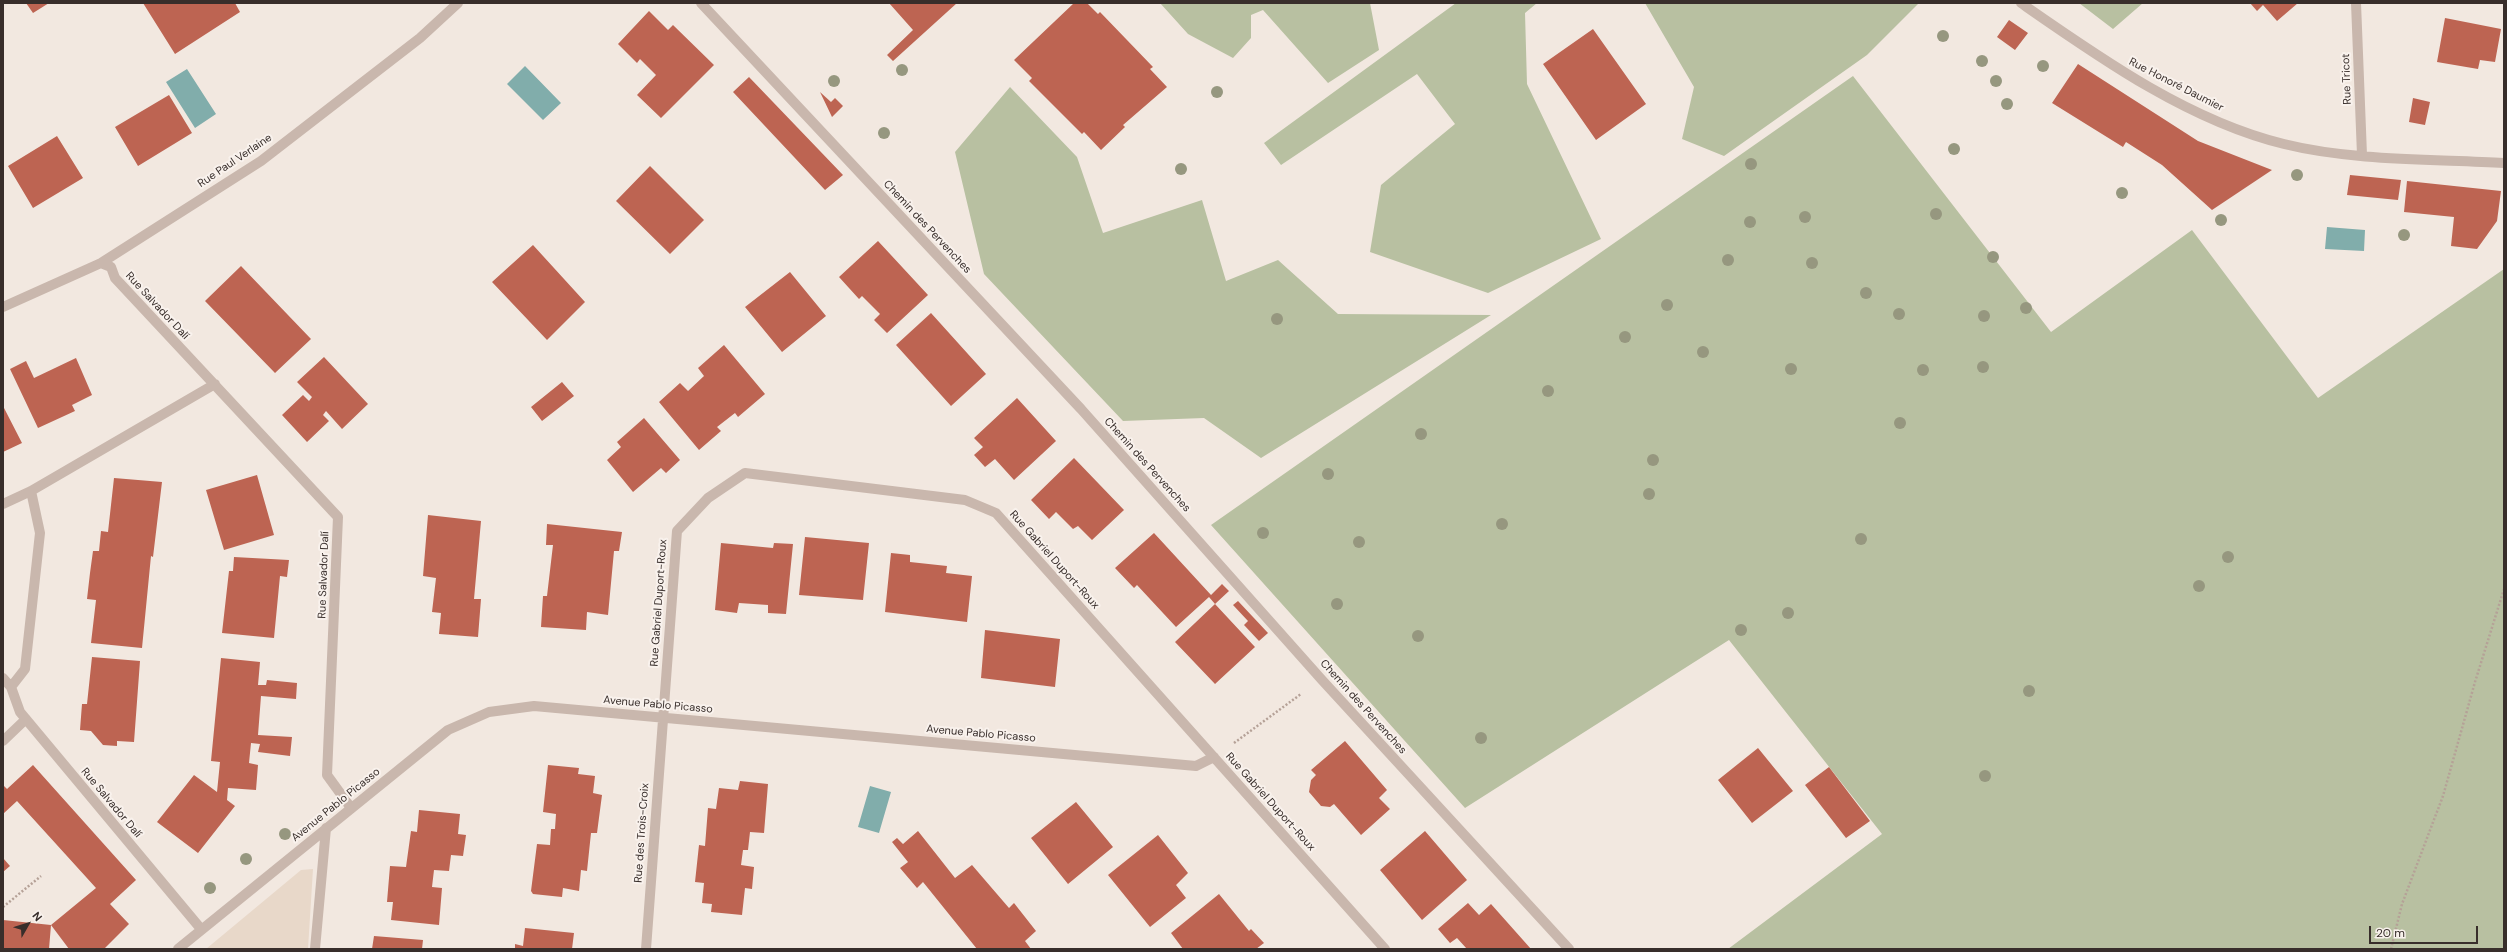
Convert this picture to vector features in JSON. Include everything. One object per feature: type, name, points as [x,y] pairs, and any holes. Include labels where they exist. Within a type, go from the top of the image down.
[{"type":"street","name":"Rue Paul Verlaine","points":[[3,307],[101,263],[262,161],[420,38],[458,3]]},
{"type":"street","name":"Chemin des Pervenches","points":[[701,3],[1081,409],[1322,680],[1569,949]]},
{"type":"street","name":"Rue Honoré Daumier","points":[[2021,3],[2123,72],[2208,118],[2284,144],[2362,155],[2504,163]]},
{"type":"street","name":"Rue Tricot","points":[[2356,3],[2362,155]]},
{"type":"street","name":"Rue Salvador Dalí","points":[[101,263],[111,267],[115,278],[338,517],[327,775],[351,808]]},
{"type":"street","points":[[3,504],[31,491],[215,384]]},
{"type":"street","name":"Rue Gabriel Duport-Roux","points":[[663,718],[677,531],[708,498],[745,473],[965,500],[996,514],[1386,949]]},
{"type":"street","points":[[11,687],[25,668],[40,532],[31,491]]},
{"type":"street","name":"Rue Salvador Dalí","points":[[3,678],[11,687],[20,712],[201,929]]},
{"type":"street","name":"Avenue Pablo Picasso","points":[[178,949],[448,730],[489,712],[534,706],[1196,766],[1214,757]]},
{"type":"street","name":"Rue des Trois-Croix","points":[[646,949],[663,718]]},
{"type":"street","points":[[3,741],[26,719]]},
{"type":"street","points":[[315,949],[326,828]]},
{"type":"path","points":[[2391,949],[2402,904],[2443,796],[2475,682],[2504,590]]},
{"type":"path","points":[[1214,757],[1322,680]]},
{"type":"path","points":[[3,907],[41,876]]},
{"type":"green space","points":[[1160,3],[1370,3],[1379,50],[1328,83],[1263,10],[1251,15],[1251,38],[1233,58],[1188,34]]},
{"type":"green space","points":[[1456,3],[1537,3],[1525,13],[1527,84],[1601,239],[1488,293],[1370,252],[1381,185],[1455,124],[1417,74],[1281,165],[1264,143]]},
{"type":"green space","points":[[1645,3],[1919,3],[1867,55],[1724,156],[1682,139],[1694,87]]},
{"type":"green space","points":[[2079,3],[2143,3],[2113,29]]},
{"type":"green space","points":[[1853,76],[2051,332],[2192,230],[2318,398],[2504,269],[2504,949],[1728,949],[1882,834],[1729,640],[1465,808],[1211,525]]},
{"type":"green space","points":[[1010,87],[1077,157],[1103,233],[1202,200],[1226,281],[1278,260],[1338,314],[1491,315],[1261,458],[1204,418],[1123,421],[984,274],[955,152]]},
{"type":"shaded area","points":[[313,869],[308,949],[206,949],[301,870]]},
{"type":"water","points":[[525,66],[561,103],[543,120],[507,84]]},
{"type":"water","points":[[187,69],[216,114],[195,128],[166,82]]},
{"type":"water","points":[[2327,227],[2365,230],[2364,251],[2325,249]]},
{"type":"water","points":[[870,786],[891,792],[879,833],[858,827]]},
{"type":"building","points":[[26,3],[49,3],[33,13]]},
{"type":"building","points":[[143,3],[235,3],[240,12],[175,54]]},
{"type":"building","points":[[889,3],[957,3],[893,61],[887,55],[913,30]]},
{"type":"building","points":[[1074,3],[1087,3],[1098,14],[1100,12],[1153,67],[1150,69],[1167,87],[1123,125],[1125,127],[1101,150],[1084,132],[1082,134],[1029,81],[1032,78],[1014,60]]},
{"type":"building","points":[[2250,3],[2298,3],[2277,21],[2263,5],[2257,11]]},
{"type":"building","points":[[649,11],[668,30],[673,25],[714,65],[661,118],[637,95],[656,75],[640,59],[637,63],[618,44]]},
{"type":"building","points":[[2445,18],[2501,29],[2495,62],[2480,60],[2478,69],[2437,62]]},
{"type":"building","points":[[2009,20],[2028,33],[2015,50],[1997,37]]},
{"type":"building","points":[[1593,29],[1646,104],[1596,140],[1543,64]]},
{"type":"building","points":[[2078,64],[2198,141],[2272,170],[2212,210],[2162,165],[2126,142],[2123,147],[2052,103]]},
{"type":"building","points":[[749,77],[843,175],[825,190],[733,92]]},
{"type":"building","points":[[820,92],[831,102],[835,98],[843,106],[832,117]]},
{"type":"building","points":[[169,95],[192,133],[138,166],[115,127]]},
{"type":"building","points":[[2413,98],[2430,102],[2425,125],[2409,122]]},
{"type":"building","points":[[57,136],[83,178],[33,208],[8,166]]},
{"type":"building","points":[[650,166],[704,220],[670,254],[616,201]]},
{"type":"building","points":[[2350,175],[2401,180],[2398,200],[2347,195]]},
{"type":"building","points":[[2407,181],[2501,191],[2497,221],[2477,249],[2451,246],[2454,217],[2404,212]]},
{"type":"building","points":[[878,241],[928,295],[887,333],[874,320],[880,314],[862,296],[859,299],[839,277]]},
{"type":"building","points":[[533,245],[585,302],[547,340],[492,282]]},
{"type":"building","points":[[241,266],[311,339],[275,373],[205,301]]},
{"type":"building","points":[[790,272],[826,316],[782,352],[745,307]]},
{"type":"building","points":[[931,313],[986,374],[951,406],[896,345]]},
{"type":"building","points":[[724,345],[765,394],[738,417],[735,413],[717,427],[721,431],[699,450],[659,402],[680,383],[688,391],[704,376],[698,368]]},
{"type":"building","points":[[324,357],[368,404],[342,429],[326,411],[323,415],[329,421],[307,442],[282,415],[303,395],[309,401],[312,397],[297,382]]},
{"type":"building","points":[[76,358],[92,395],[72,405],[75,411],[38,428],[10,369],[26,361],[34,378]]},
{"type":"building","points":[[562,382],[574,396],[542,421],[531,407]]},
{"type":"building","points":[[1017,398],[1056,441],[1014,480],[995,459],[985,467],[974,455],[983,447],[974,438]]},
{"type":"building","points":[[3,406],[22,443],[3,452]]},
{"type":"building","points":[[644,418],[680,460],[666,473],[661,468],[633,492],[607,460],[621,447],[617,442]]},
{"type":"building","points":[[1074,458],[1124,510],[1092,540],[1078,526],[1073,529],[1056,512],[1049,519],[1031,500]]},
{"type":"building","points":[[257,475],[274,535],[224,550],[206,490]]},
{"type":"building","points":[[114,478],[162,482],[153,557],[151,556],[142,648],[91,643],[96,600],[87,599],[93,551],[99,551],[101,531],[108,532]]},
{"type":"building","points":[[428,515],[481,521],[474,599],[481,599],[478,637],[439,634],[441,613],[432,612],[436,578],[423,576]]},
{"type":"building","points":[[547,524],[622,532],[619,551],[614,551],[608,615],[587,612],[586,630],[541,627],[543,596],[547,596],[553,545],[546,545]]},
{"type":"building","points":[[1154,533],[1211,595],[1222,584],[1229,591],[1215,604],[1209,597],[1176,627],[1137,585],[1134,588],[1115,568]]},
{"type":"building","points":[[805,537],[869,543],[863,600],[799,595]]},
{"type":"building","points":[[721,543],[773,548],[774,543],[793,544],[786,614],[768,613],[768,605],[739,603],[737,613],[715,610]]},
{"type":"building","points":[[891,553],[910,555],[910,562],[947,566],[946,573],[972,576],[967,622],[885,612]]},
{"type":"building","points":[[234,557],[289,560],[287,577],[280,576],[274,638],[222,633],[229,571],[233,571]]},
{"type":"building","points":[[1238,601],[1268,633],[1259,641],[1244,625],[1248,621],[1233,605]]},
{"type":"building","points":[[1215,604],[1255,647],[1215,684],[1175,642]]},
{"type":"building","points":[[985,630],[1060,639],[1055,687],[981,678]]},
{"type":"building","points":[[92,657],[140,661],[134,742],[117,741],[117,746],[103,745],[91,731],[80,730],[82,704],[87,704]]},
{"type":"building","points":[[221,658],[260,662],[258,685],[266,685],[267,680],[297,683],[296,699],[261,696],[258,735],[292,737],[290,756],[258,752],[260,744],[251,743],[249,763],[258,765],[256,790],[228,788],[227,800],[235,806],[198,853],[157,822],[194,775],[217,792],[220,762],[211,761]]},
{"type":"building","points":[[1345,741],[1387,790],[1379,798],[1390,809],[1361,835],[1334,804],[1330,807],[1321,806],[1309,792],[1311,780],[1316,775],[1311,770]]},
{"type":"building","points":[[1758,748],[1793,791],[1752,823],[1718,780]]},
{"type":"building","points":[[33,765],[136,880],[110,904],[129,924],[104,949],[69,949],[51,925],[96,888],[17,801],[3,814],[3,785],[7,789]]},
{"type":"building","points":[[548,765],[579,768],[578,774],[595,776],[593,793],[602,795],[597,833],[591,833],[587,871],[581,870],[579,891],[563,888],[562,897],[533,894],[531,891],[537,844],[550,845],[551,829],[555,829],[556,814],[543,812]]},
{"type":"building","points":[[1829,767],[1870,821],[1846,838],[1805,785]]},
{"type":"building","points":[[740,781],[768,784],[764,833],[750,832],[748,850],[743,850],[741,865],[754,867],[752,889],[745,888],[742,915],[711,912],[712,904],[702,903],[704,883],[695,882],[699,845],[705,846],[708,808],[716,809],[719,788],[738,790]]},
{"type":"building","points":[[1076,802],[1113,847],[1068,884],[1031,838]]},
{"type":"building","points":[[419,810],[460,814],[458,834],[466,835],[463,856],[451,855],[449,871],[434,870],[432,887],[442,888],[439,925],[391,920],[393,902],[387,902],[390,866],[406,867],[411,831],[417,832]]},
{"type":"building","points":[[918,831],[955,878],[972,865],[1009,908],[1014,903],[1036,931],[1025,941],[1031,949],[977,949],[923,882],[917,888],[900,868],[908,862],[892,842],[897,838],[903,844]]},
{"type":"building","points":[[1425,831],[1467,880],[1422,920],[1380,870]]},
{"type":"building","points":[[1158,835],[1188,873],[1176,885],[1186,898],[1150,927],[1108,875]]},
{"type":"building","points":[[3,858],[10,866],[3,872]]},
{"type":"building","points":[[1219,894],[1249,931],[1251,929],[1264,943],[1256,949],[1183,949],[1171,933]]},
{"type":"building","points":[[1468,903],[1479,915],[1491,904],[1531,949],[1467,949],[1457,938],[1450,943],[1438,929]]},
{"type":"building","points":[[3,920],[51,925],[49,949],[3,949]]},
{"type":"building","points":[[525,928],[574,933],[572,949],[515,949],[515,944],[523,946]]},
{"type":"building","points":[[374,936],[423,940],[422,949],[372,949]]}]
